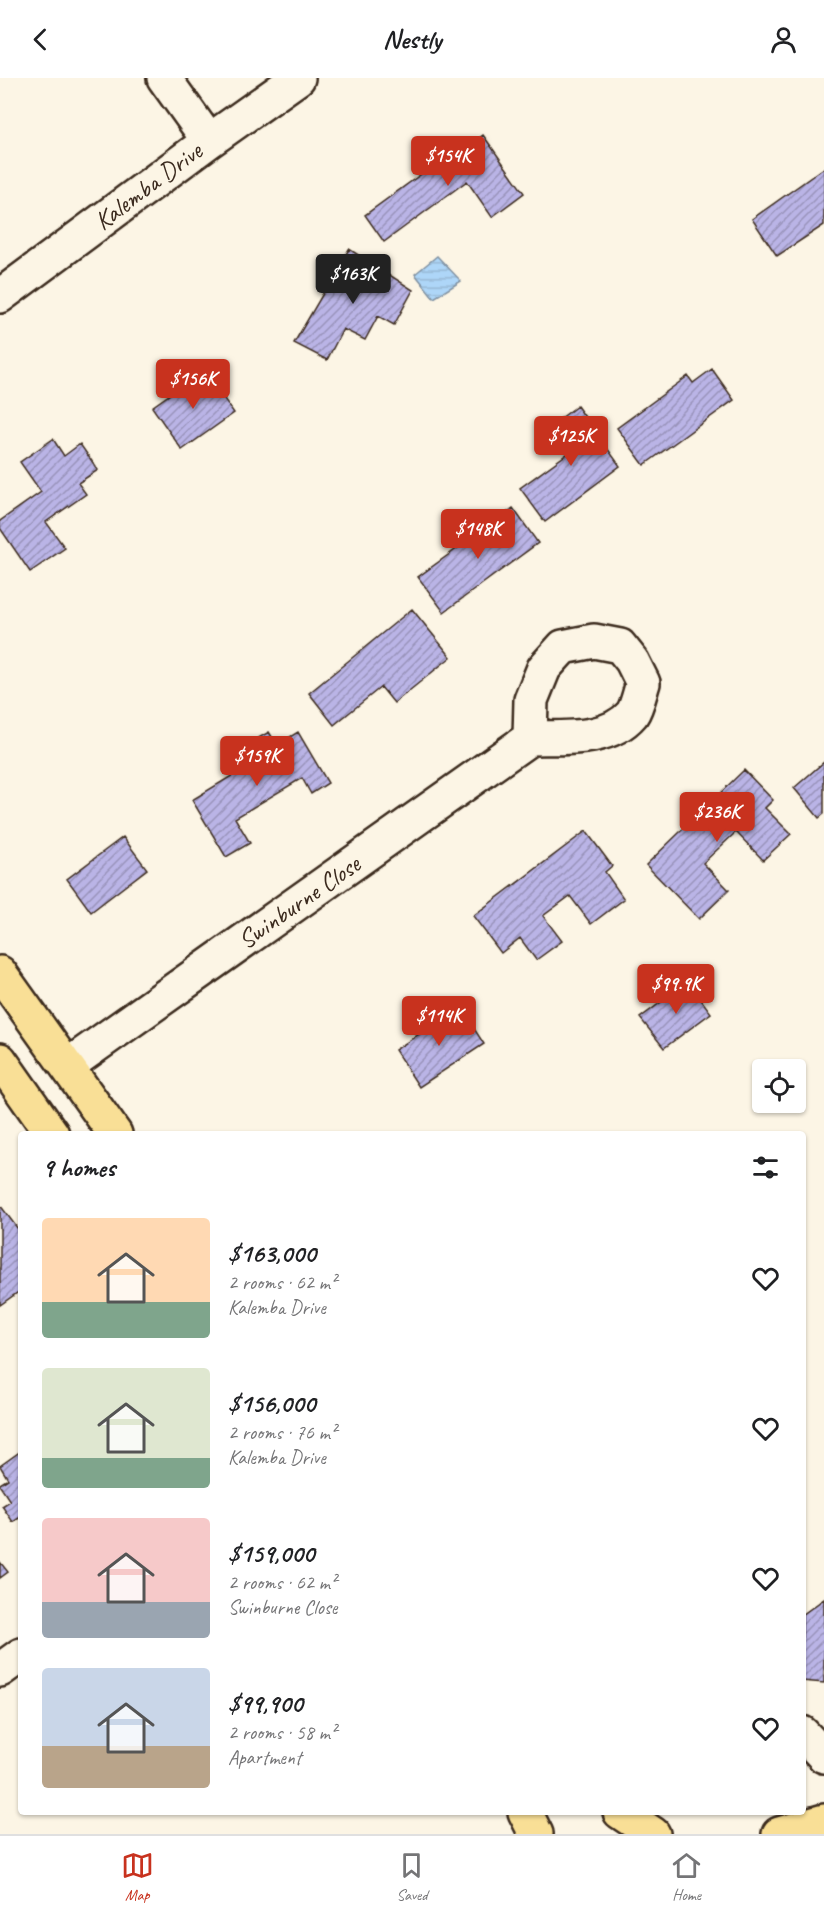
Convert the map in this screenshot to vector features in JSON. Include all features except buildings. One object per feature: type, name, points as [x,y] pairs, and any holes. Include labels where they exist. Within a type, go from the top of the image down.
[{"type":"main road","points":[[0,973],[113,1131]]},
{"type":"main road","points":[[0,1060],[50,1131]]},
{"type":"main road","points":[[526,1815],[536,1834]]},
{"type":"main road","points":[[624,1815],[653,1834]]},
{"type":"main road","points":[[779,1834],[824,1821]]},
{"type":"street","points":[[164,78],[209,141]]},
{"type":"street","name":"Kalemba Drive","points":[[0,296],[298,78]]},
{"type":"street","name":"Swinburne Close","points":[[67,1066],[530,738]]},
{"type":"street","points":[[0,1670],[18,1657]]},
{"type":"street","points":[[806,1737],[824,1756]]},
{"type":"water","points":[[437,256],[461,281],[434,298],[415,274]]}]
